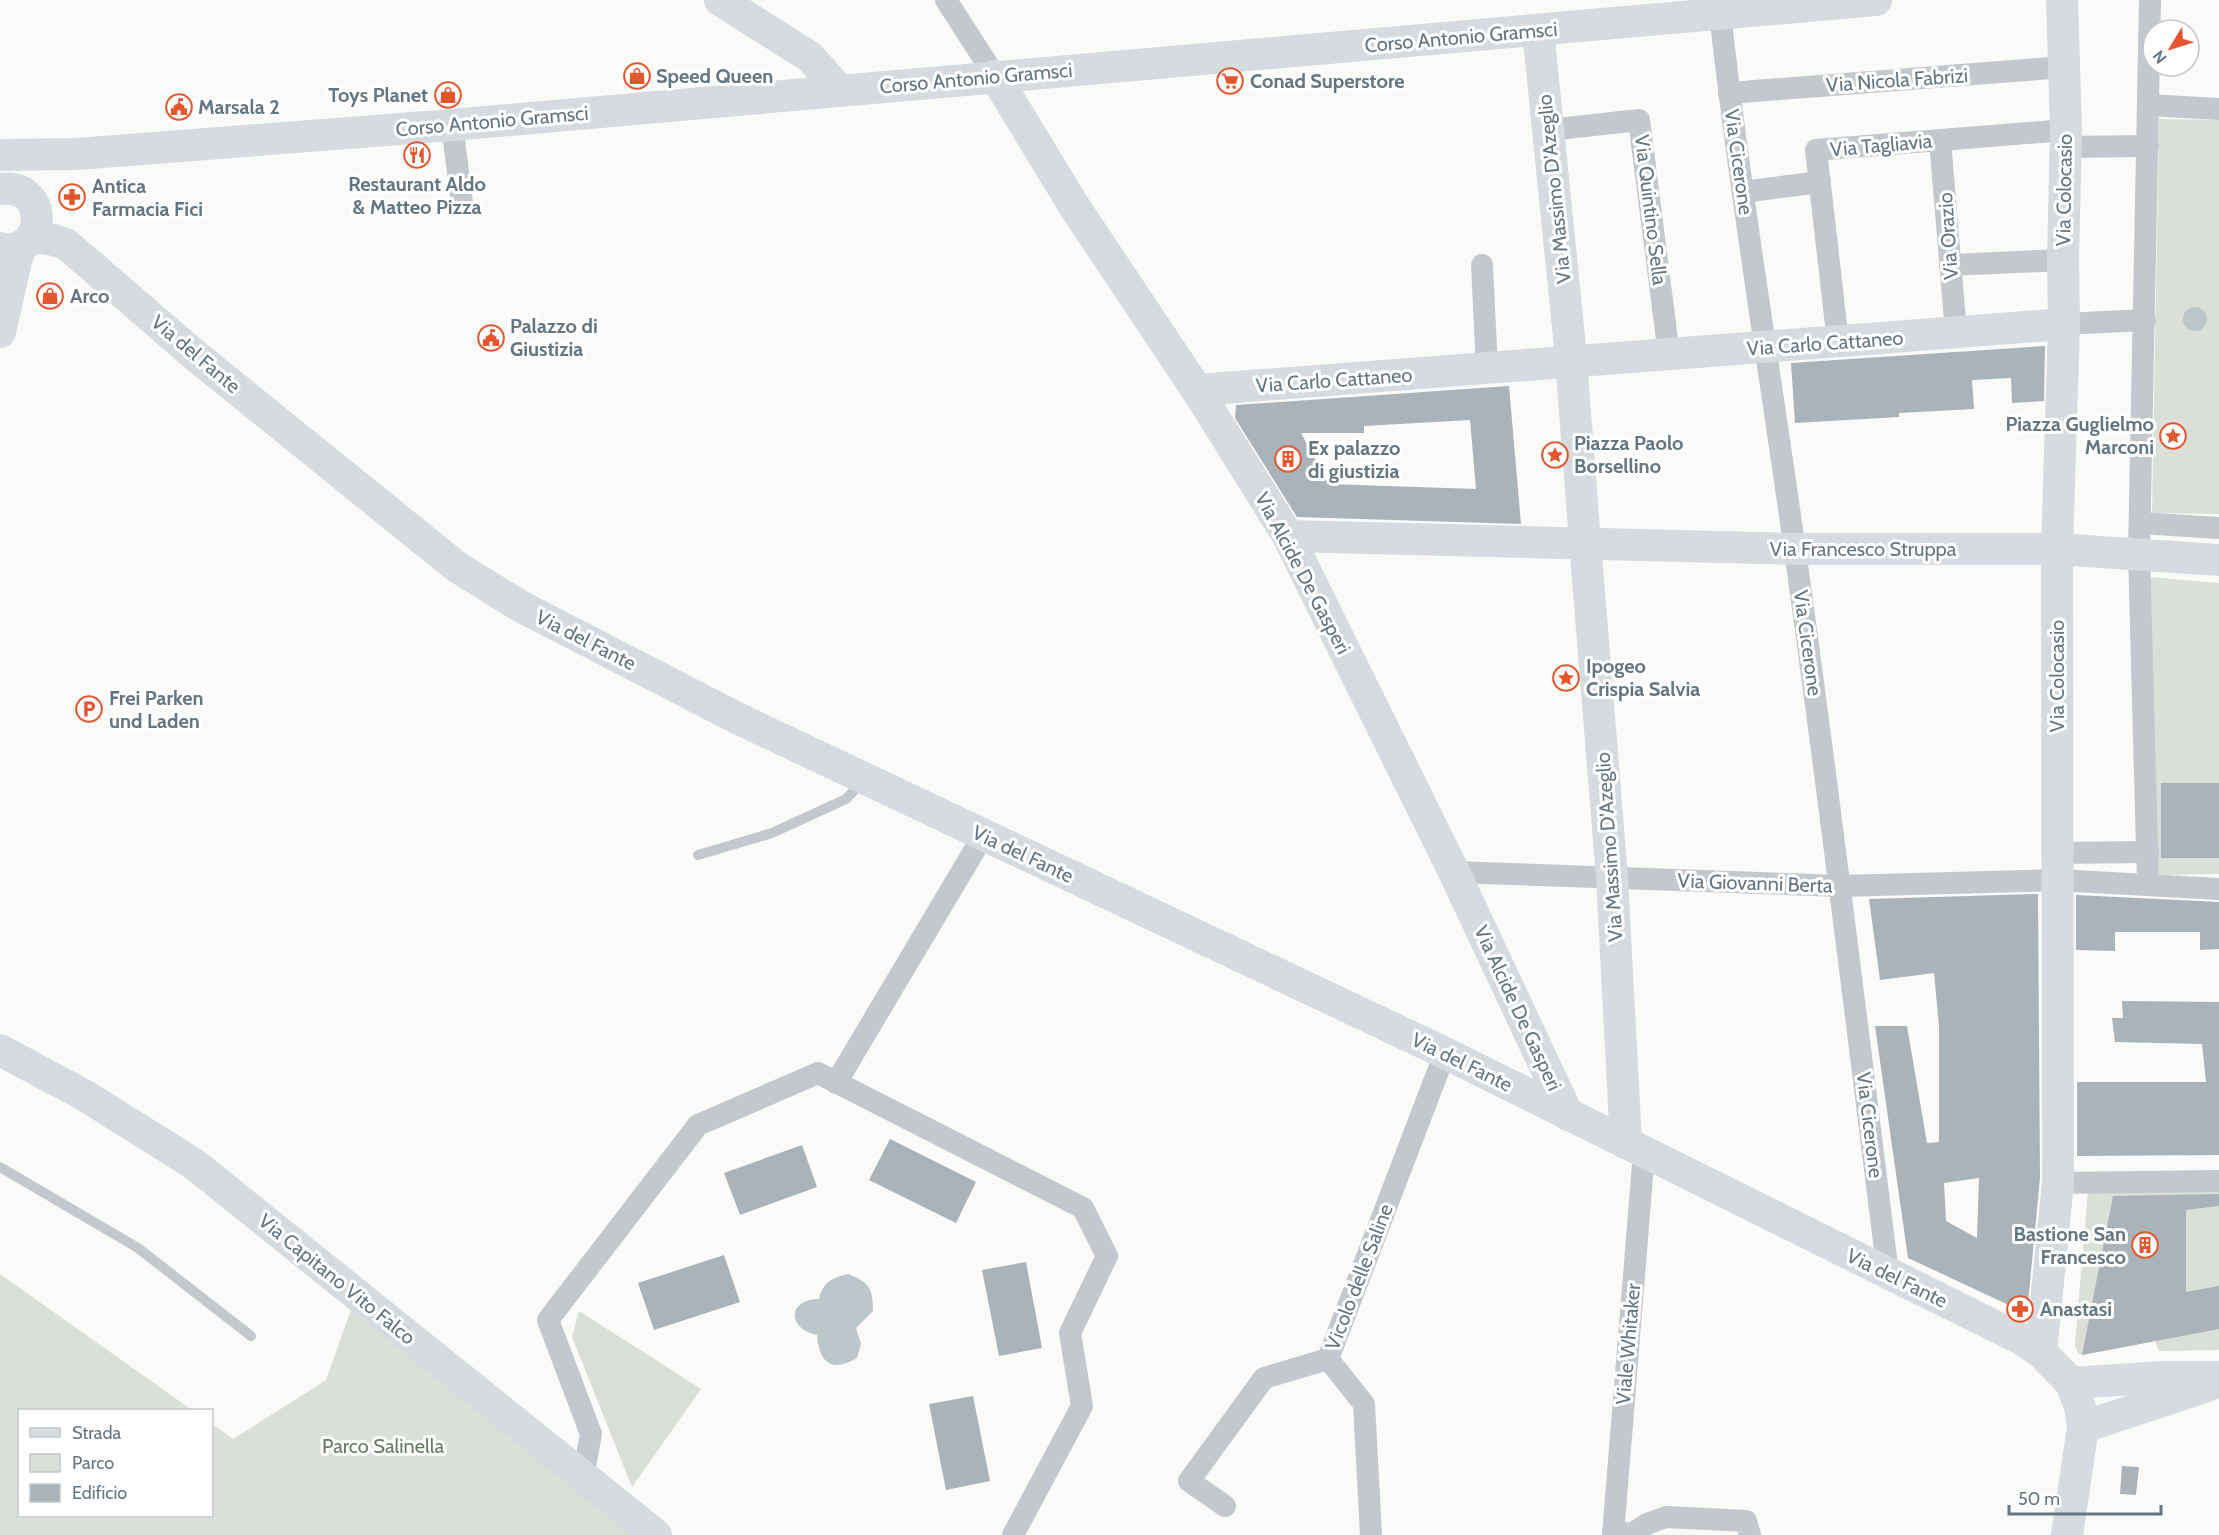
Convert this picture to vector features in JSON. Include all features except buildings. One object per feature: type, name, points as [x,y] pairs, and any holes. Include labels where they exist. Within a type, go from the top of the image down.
[{"type":"street","points":[[720,0],[810,57],[840,91]]},
{"type":"street","name":"Via Alcide De Gasperi","points":[[946,0],[1074,206],[1197,390],[1288,536],[1454,872],[1568,1114]]},
{"type":"street","name":"Corso Antonio Gramsci","points":[[10,180],[42,154],[77,154],[452,125],[1538,30],[1714,9],[1875,0]]},
{"type":"street","name":"Via Colocasio","points":[[2042,1352],[2058,1183],[2057,549],[2064,324],[2062,260],[2066,139],[2062,0]]},
{"type":"street","points":[[2148,885],[2131,553],[2140,523],[2145,320],[2141,146],[2148,105],[2150,0]]},
{"type":"street","name":"Via Cicerone","points":[[1714,9],[1729,93],[1795,549],[1888,1274]]},
{"type":"street","name":"Via Massimo D'Azeglio","points":[[1538,30],[1575,356],[1592,546],[1612,878],[1635,1148]]},
{"type":"street","name":"Via Nicola Fabrizi","points":[[1729,93],[2065,67]]},
{"type":"street","points":[[2148,105],[2219,109]]},
{"type":"street","name":"Via Quintino Sella","points":[[1549,130],[1639,120],[1669,355]]},
{"type":"street","points":[[452,125],[462,203]]},
{"type":"street","name":"Via Tagliavia","points":[[1838,342],[1816,150],[1940,140],[2066,139],[2141,146]]},
{"type":"street","name":"Via Orazio","points":[[1940,140],[1956,333]]},
{"type":"street","name":"Corso Antonio Gramsci","points":[[10,180],[39,181],[50,170],[77,154]]},
{"type":"street","points":[[3,316],[13,248],[38,222],[35,207],[10,180]]},
{"type":"street","points":[[1743,192],[1820,182]]},
{"type":"street","name":"Via del Fante","points":[[13,248],[50,239],[66,244],[197,357],[457,567],[520,606],[737,718],[1445,1053],[2021,1339],[2042,1352],[2071,1383]]},
{"type":"street","points":[[1950,265],[2062,260]]},
{"type":"street","points":[[1482,265],[1497,367]]},
{"type":"street","points":[[2064,324],[2145,320]]},
{"type":"street","name":"Via Carlo Cattaneo","points":[[1197,390],[1497,367],[1575,356],[1669,355],[2064,324]]},
{"type":"street","points":[[2140,523],[2219,528]]},
{"type":"street","name":"Via Francesco Struppa","points":[[1288,536],[1524,541],[1592,546],[2057,549],[2219,560]]},
{"type":"street","points":[[836,1083],[983,836]]},
{"type":"street","points":[[2057,866],[2148,852]]},
{"type":"street","points":[[2057,866],[2148,885],[2219,889]]},
{"type":"street","name":"Via Giovanni Berta","points":[[1454,872],[1840,886],[2057,866]]},
{"type":"street","name":"Via Capitano Vito Falco","points":[[0,1050],[84,1095],[194,1164],[656,1535]]},
{"type":"street","name":"Vicolo delle Saline","points":[[1371,1535],[1364,1404],[1328,1359],[1445,1053]]},
{"type":"street","points":[[583,1477],[591,1434],[548,1320],[698,1125],[818,1074],[1083,1208],[1107,1256],[1070,1333],[1082,1406],[1013,1535]]},
{"type":"street","name":"Viale Whitaker","points":[[1613,1534],[1635,1148]]},
{"type":"street","points":[[2058,1183],[2219,1181]]},
{"type":"street","points":[[1224,1506],[1189,1481],[1264,1378],[1328,1359]]},
{"type":"street","points":[[2067,1535],[2083,1427],[2071,1383],[2162,1377],[2219,1377]]},
{"type":"street","points":[[2083,1427],[2219,1382]]},
{"type":"street","points":[[1613,1534],[1632,1534],[1647,1524],[1666,1517],[1746,1521],[1750,1535]]},
{"type":"lane","points":[[698,855],[772,833],[846,799],[864,780]]},
{"type":"lane","points":[[0,1167],[138,1248],[251,1336]]},
{"type":"green space","points":[[2159,119],[2219,120],[2219,514],[2152,513]]},
{"type":"green space","points":[[2149,577],[2219,583],[2219,874],[2156,875]]},
{"type":"green space","name":"Bastione San Francesco","points":[[2219,1188],[2219,1350],[2159,1351],[2155,1341],[2082,1355],[2078,1353],[2075,1345],[2088,1191]]},
{"type":"green space","name":"Parco Salinella","points":[[0,1274],[191,1409],[18,1409],[18,1517],[213,1517],[213,1425],[233,1439],[326,1380],[352,1307],[636,1535],[0,1535]]},
{"type":"green space","points":[[579,1311],[701,1389],[632,1487],[572,1337]]},
{"type":"shaded area","points":[[2195,307],[2203,311],[2207,319],[2203,327],[2195,331],[2187,327],[2183,319],[2187,311]]},
{"type":"shaded area","points":[[848,1274],[861,1280],[871,1291],[873,1311],[856,1328],[861,1344],[857,1358],[834,1365],[824,1359],[818,1345],[817,1335],[800,1327],[795,1315],[796,1309],[801,1304],[808,1300],[819,1299],[823,1288],[829,1282]]},
{"type":"place","name":"Speed Queen","points":[[637,76]]},
{"type":"place","name":"Conad Superstore","points":[[1230,81]]},
{"type":"place","name":"Toys Planet","points":[[448,95]]},
{"type":"place","name":"Marsala 2","points":[[179,107]]},
{"type":"place","name":"Restaurant Aldo & Matteo Pizza","points":[[417,155]]},
{"type":"place","name":"Antica Farmacia Fici","points":[[72,197]]},
{"type":"place","name":"Arco","points":[[50,296]]},
{"type":"place","name":"Palazzo di Giustizia","points":[[491,338]]},
{"type":"place","name":"Piazza Guglielmo Marconi","points":[[2173,436]]},
{"type":"place","name":"Piazza Paolo Borsellino","points":[[1555,455]]},
{"type":"place","name":"Ex palazzo di giustizia","points":[[1288,459]]},
{"type":"place","name":"Ipogeo Crispia Salvia","points":[[1566,678]]},
{"type":"place","name":"Frei Parken und Laden","points":[[89,709]]},
{"type":"place","name":"Bastione San Francesco","points":[[2145,1245]]},
{"type":"place","name":"Anastasi","points":[[2020,1309]]}]
